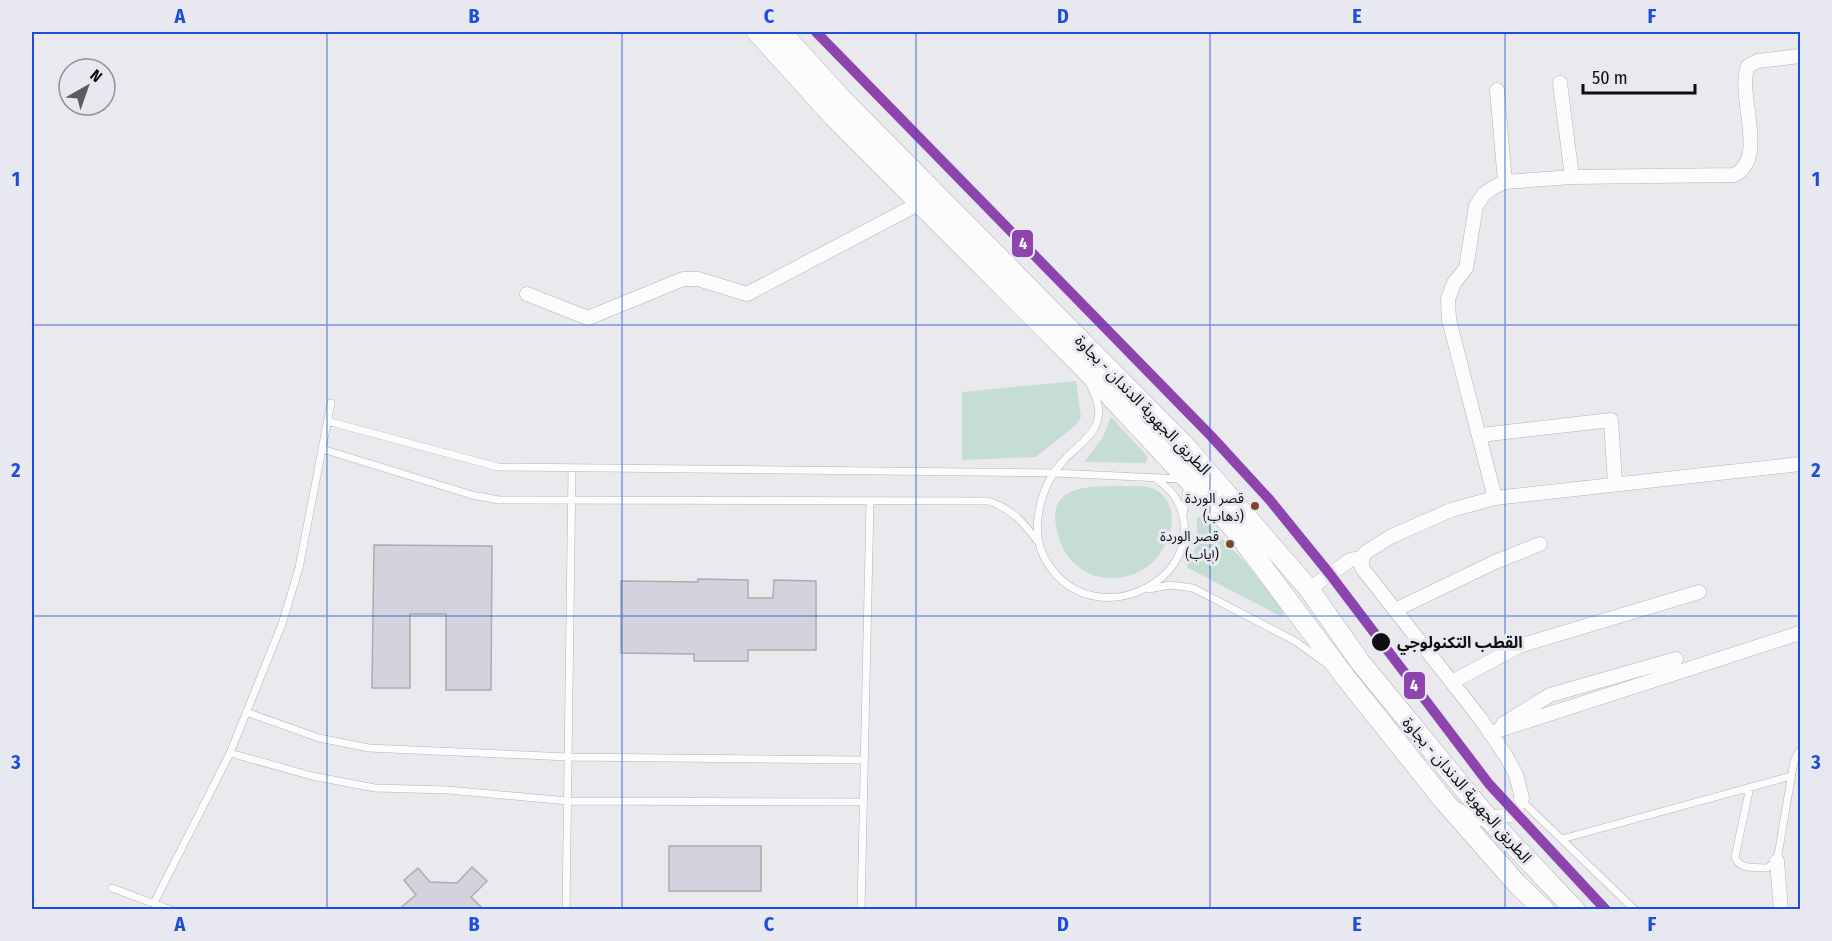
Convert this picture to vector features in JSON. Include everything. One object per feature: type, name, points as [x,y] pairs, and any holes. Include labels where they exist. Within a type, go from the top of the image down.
[{"type":"main road","name":"الطريق الجهوية الدندان - بجاوة","points":[[757,32],[832,115],[1083,367],[1194,471],[1231,497],[1309,590],[1360,662],[1488,818],[1575,909]]},
{"type":"main road","name":"الطريق الجهوية الدندان - بجاوة","points":[[781,32],[1194,471],[1346,678],[1445,802],[1518,885],[1544,909]]},
{"type":"main road","points":[[1291,602],[1309,590]]},
{"type":"street","points":[[1495,498],[1481,435],[1449,320],[1448,299],[1454,283],[1466,268],[1476,206],[1484,194],[1505,182],[1572,177],[1734,175],[1742,171],[1749,158],[1751,142],[1744,83],[1748,66],[1758,61],[1800,56]]},
{"type":"street","points":[[1560,83],[1572,177]]},
{"type":"street","points":[[1497,90],[1505,182]]},
{"type":"street","points":[[527,294],[588,318],[683,279],[698,279],[747,294],[920,203]]},
{"type":"street","points":[[1481,435],[1611,420],[1616,483]]},
{"type":"street","points":[[1309,590],[1350,560],[1362,558],[1373,546],[1392,536],[1451,510],[1495,498],[1800,464]]},
{"type":"street","points":[[1395,609],[1495,562],[1540,544]]},
{"type":"street","points":[[1362,558],[1362,568],[1452,682],[1494,731],[1516,776],[1522,801],[1508,816],[1474,820],[1445,802]]},
{"type":"street","points":[[1452,682],[1519,646],[1699,592]]},
{"type":"street","points":[[1494,731],[1800,633]]},
{"type":"street","points":[[1494,731],[1522,710],[1550,695],[1676,659]]},
{"type":"street","points":[[1777,861],[1780,909]]},
{"type":"lane","points":[[1039,543],[1037,521],[1042,499],[1054,473],[1089,436],[1099,414],[1098,401],[1083,367]]},
{"type":"lane","points":[[154,903],[230,753],[282,624],[299,568],[331,403]]},
{"type":"lane","points":[[327,421],[498,467],[1054,473],[1156,478],[1194,471],[1231,497]]},
{"type":"lane","points":[[322,448],[472,495],[499,500],[988,501],[1005,507],[1020,518],[1039,543],[1048,563],[1062,580],[1081,592],[1103,598],[1125,597],[1170,585],[1192,588],[1295,641],[1346,678]]},
{"type":"lane","points":[[566,909],[572,469]]},
{"type":"lane","points":[[1146,590],[1164,576],[1177,558],[1183,537],[1184,514],[1194,471]]},
{"type":"lane","points":[[1156,478],[1174,495],[1184,514]]},
{"type":"lane","points":[[861,909],[870,502]]},
{"type":"lane","points":[[246,712],[319,738],[369,748],[568,757],[864,760]]},
{"type":"lane","points":[[1750,787],[1735,857],[1737,863],[1743,866],[1767,868],[1777,861],[1794,761],[1800,750]]},
{"type":"lane","points":[[230,753],[312,776],[375,788],[448,790],[568,801],[863,802]]},
{"type":"lane","points":[[1562,839],[1791,776]]},
{"type":"lane","points":[[1522,801],[1635,909]]},
{"type":"lane","points":[[112,888],[171,909]]},
{"type":"green space","points":[[1076,381],[1081,417],[1076,425],[1036,457],[962,460],[962,392]]},
{"type":"green space","points":[[1111,417],[1148,457],[1146,463],[1084,462],[1102,439]]},
{"type":"green space","points":[[1142,486],[1159,492],[1169,505],[1172,521],[1168,540],[1158,557],[1142,570],[1121,578],[1096,576],[1085,571],[1067,556],[1056,523],[1056,507],[1063,497],[1075,490],[1090,487]]},
{"type":"green space","points":[[1200,516],[1245,562],[1284,611],[1282,617],[1188,568],[1187,564],[1197,544],[1197,518]]},
{"type":"building","points":[[374,545],[492,546],[491,690],[446,690],[446,614],[410,614],[410,688],[372,688]]},
{"type":"building","points":[[698,579],[748,580],[748,598],[773,598],[774,580],[816,581],[816,650],[748,650],[748,661],[694,661],[694,654],[621,653],[621,581],[698,582]]},
{"type":"building","points":[[669,846],[761,846],[761,891],[669,891]]},
{"type":"building","points":[[472,867],[487,881],[471,897],[483,909],[399,909],[416,895],[404,880],[418,868],[430,882],[457,883]]},
{"type":"transit line","name":"4","points":[[816,32],[1211,436],[1269,499],[1329,573],[1489,784],[1606,910]]},
{"type":"place","name":"قصر الوردة (ذهاب)","points":[[1255,506]]},
{"type":"place","name":"قصر الوردة (إياب)","points":[[1230,544]]},
{"type":"place","name":"القطب التكنولوجي","points":[[1381,642]]}]
